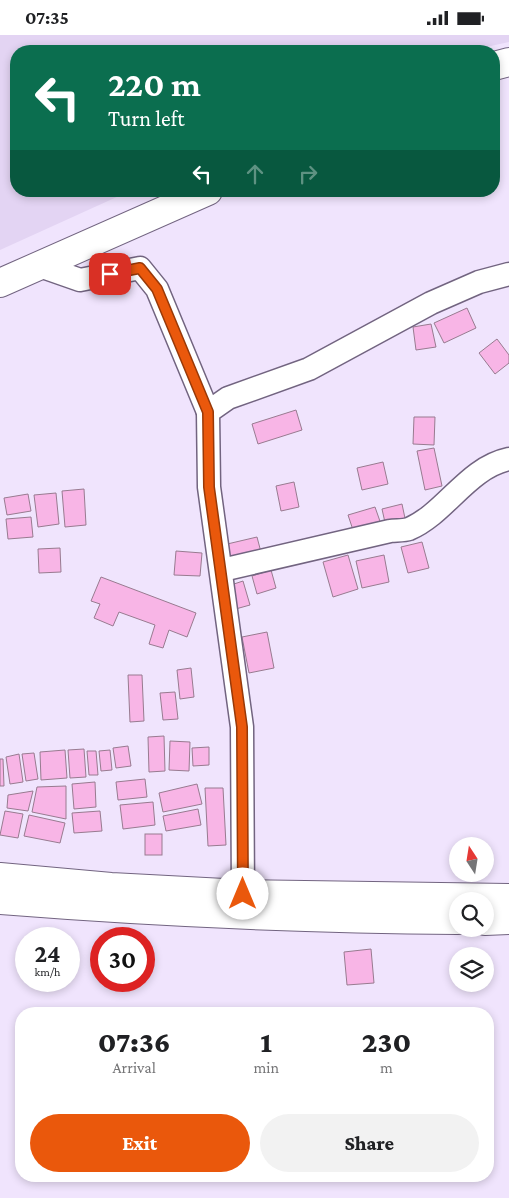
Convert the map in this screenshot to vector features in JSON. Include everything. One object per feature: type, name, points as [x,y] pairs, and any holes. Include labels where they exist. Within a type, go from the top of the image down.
[{"type":"street","points":[[0,283],[195,197]]},
{"type":"street","points":[[40,266],[80,280],[140,268],[157,289],[208,412],[209,487],[222,570],[242,727],[243,894]]},
{"type":"street","points":[[208,412],[228,398],[309,369],[431,303],[479,282],[509,274]]},
{"type":"street","points":[[222,570],[390,531],[408,529],[439,508],[473,476],[509,459]]},
{"type":"street","points":[[0,877],[111,887],[243,894],[509,898]]},
{"type":"street","points":[[0,900],[130,910],[312,918],[449,920]]},
{"type":"street","points":[[494,921],[509,920]]},
{"type":"shaded area","points":[[0,35],[509,35],[509,42],[495,45],[10,45],[10,197],[117,197],[0,250]]},
{"type":"building","points":[[467,308],[476,328],[444,343],[434,323]]},
{"type":"building","points":[[431,324],[436,347],[416,350],[413,327]]},
{"type":"building","points":[[497,339],[509,355],[509,363],[495,374],[479,353]]},
{"type":"building","points":[[296,410],[302,430],[258,444],[252,424]]},
{"type":"building","points":[[414,417],[435,417],[434,445],[413,444]]},
{"type":"building","points":[[434,448],[442,486],[425,490],[417,451]]},
{"type":"building","points":[[383,462],[388,484],[362,490],[357,468]]},
{"type":"building","points":[[294,482],[299,507],[281,511],[276,486]]},
{"type":"building","points":[[84,489],[86,525],[65,527],[62,491]]},
{"type":"building","points":[[56,493],[59,524],[38,527],[34,495]]},
{"type":"building","points":[[28,494],[31,511],[7,515],[4,498]]},
{"type":"building","points":[[402,504],[406,523],[386,527],[382,509]]},
{"type":"building","points":[[375,507],[382,527],[355,536],[348,515]]},
{"type":"building","points":[[31,517],[33,537],[8,539],[6,519]]},
{"type":"building","points":[[257,537],[262,556],[228,565],[223,545]]},
{"type":"building","points":[[422,542],[429,568],[408,573],[401,547]]},
{"type":"building","points":[[60,548],[61,572],[39,573],[38,549]]},
{"type":"building","points":[[176,551],[202,553],[200,576],[174,575]]},
{"type":"building","points":[[348,555],[358,589],[333,597],[323,562]]},
{"type":"building","points":[[384,555],[389,582],[362,588],[356,561]]},
{"type":"building","points":[[271,570],[276,588],[257,594],[252,576]]},
{"type":"building","points":[[101,577],[196,613],[187,637],[169,630],[163,648],[149,644],[155,625],[119,612],[113,626],[94,618],[100,604],[91,601]]},
{"type":"building","points":[[243,581],[250,605],[232,610],[225,587]]},
{"type":"building","points":[[267,632],[274,668],[249,673],[242,637]]},
{"type":"building","points":[[191,668],[194,697],[180,699],[177,670]]},
{"type":"building","points":[[128,675],[142,675],[144,721],[130,722]]},
{"type":"building","points":[[175,692],[178,719],[163,720],[160,693]]},
{"type":"building","points":[[164,736],[165,771],[149,772],[148,737]]},
{"type":"building","points":[[170,741],[190,742],[189,771],[169,770]]},
{"type":"building","points":[[128,746],[131,766],[116,768],[113,748]]},
{"type":"building","points":[[209,747],[209,765],[193,766],[192,748]]},
{"type":"building","points":[[84,749],[86,777],[70,778],[68,750]]},
{"type":"building","points":[[65,750],[67,778],[41,780],[40,752]]},
{"type":"building","points":[[110,750],[112,770],[101,771],[99,751]]},
{"type":"building","points":[[87,751],[96,751],[98,775],[89,775]]},
{"type":"building","points":[[34,753],[38,779],[26,781],[22,754]]},
{"type":"building","points":[[19,754],[23,782],[10,784],[6,757]]},
{"type":"building","points":[[0,759],[3,759],[4,786],[0,786]]},
{"type":"building","points":[[145,779],[147,797],[118,800],[116,782]]},
{"type":"building","points":[[95,782],[96,807],[74,809],[72,784]]},
{"type":"building","points":[[197,784],[202,804],[163,812],[159,793]]},
{"type":"building","points":[[66,786],[66,819],[32,812],[37,787]]},
{"type":"building","points":[[205,788],[223,788],[226,845],[208,846]]},
{"type":"building","points":[[33,791],[28,811],[7,808],[8,795]]},
{"type":"building","points":[[153,802],[155,825],[123,829],[120,805]]},
{"type":"building","points":[[198,809],[201,825],[166,831],[163,816]]},
{"type":"building","points":[[5,811],[23,814],[18,838],[0,835]]},
{"type":"building","points":[[100,811],[102,831],[74,833],[72,813]]},
{"type":"building","points":[[29,815],[65,823],[60,843],[24,836]]},
{"type":"building","points":[[145,834],[162,834],[162,855],[145,855]]},
{"type":"building","points":[[371,949],[374,983],[347,985],[344,952]]},
{"type":"route","points":[[110,274],[140,268],[157,289],[208,412],[209,487],[222,570],[242,727],[243,894]]}]
